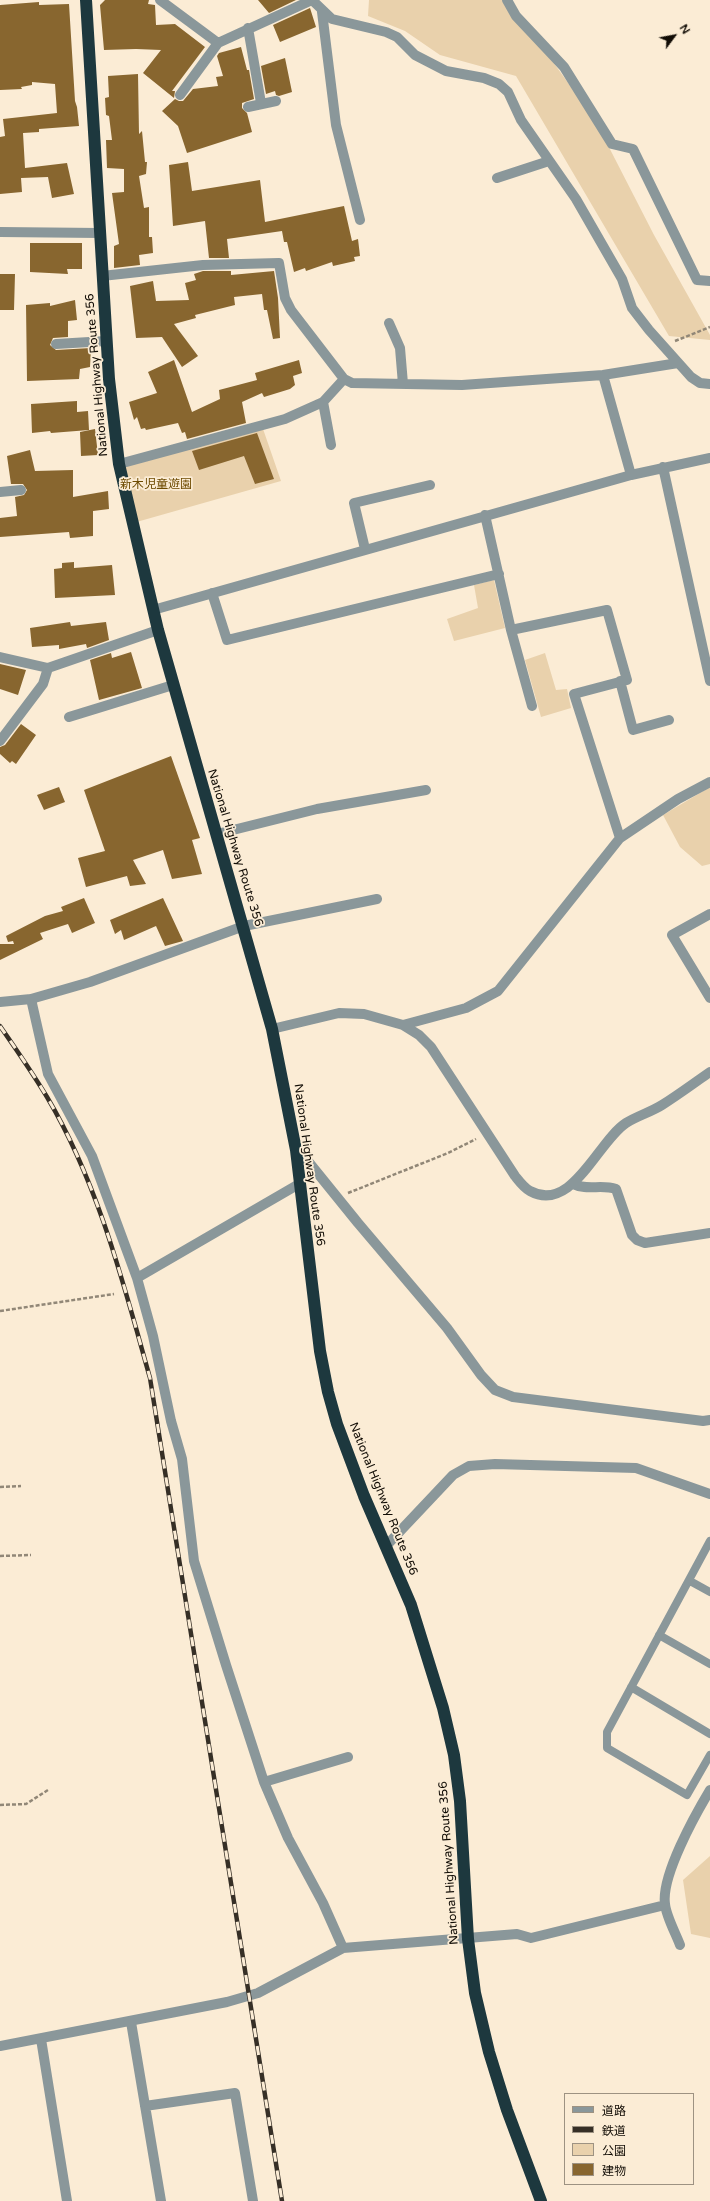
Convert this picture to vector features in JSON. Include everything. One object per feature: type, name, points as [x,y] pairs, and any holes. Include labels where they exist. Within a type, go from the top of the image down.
[{"type":"highway","name":"National Highway Route 356","points":[[86,0],[106,341],[119,464],[158,630],[216,834],[244,926],[272,1029],[296,1150],[320,1351],[328,1392],[353,1466],[411,1605],[429,1658],[454,1755],[464,1851],[468,1938],[475,1993],[489,2052],[507,2110],[542,2201]]},
{"type":"street","points":[[160,0],[218,43]]},
{"type":"street","points":[[180,95],[218,43],[312,0],[322,12],[332,19],[386,32],[397,37],[415,55],[446,71],[484,78],[499,84],[508,92],[521,120],[576,199],[622,279],[632,308],[691,377],[700,383],[710,384]]},
{"type":"street","points":[[507,0],[516,16],[564,67],[612,144],[633,148],[697,280],[710,281]]},
{"type":"street","points":[[322,12],[336,125],[360,220]]},
{"type":"street","points":[[248,28],[261,103]]},
{"type":"street","points":[[248,107],[276,100]]},
{"type":"street","points":[[497,178],[549,161]]},
{"type":"street","points":[[0,232],[100,233]]},
{"type":"street","points":[[102,276],[203,265],[279,263],[285,298],[291,310],[344,380],[352,383],[462,384],[603,375],[678,363]]},
{"type":"street","points":[[389,323],[400,348],[403,384]]},
{"type":"street","points":[[56,344],[106,341]]},
{"type":"street","points":[[603,375],[631,475]]},
{"type":"street","points":[[119,464],[285,419],[323,402],[344,380]]},
{"type":"street","points":[[323,402],[331,445]]},
{"type":"street","points":[[153,610],[631,475],[710,458]]},
{"type":"street","points":[[663,467],[710,682]]},
{"type":"street","points":[[366,549],[354,503],[430,485]]},
{"type":"street","points":[[0,492],[21,490]]},
{"type":"street","points":[[485,515],[511,630],[532,706]]},
{"type":"street","points":[[212,593],[227,640],[499,574]]},
{"type":"street","points":[[511,630],[607,610],[626,680],[574,694],[620,838]]},
{"type":"street","points":[[0,657],[48,668],[158,630]]},
{"type":"street","points":[[0,741],[43,684],[48,668]]},
{"type":"street","points":[[620,681],[633,730],[669,720]]},
{"type":"street","points":[[69,717],[173,685]]},
{"type":"street","points":[[403,1024],[466,1008],[498,991],[620,838],[678,799],[710,782]]},
{"type":"street","points":[[216,834],[317,809],[426,790]]},
{"type":"street","points":[[0,1002],[31,999],[90,982],[244,926],[376,898]]},
{"type":"street","points":[[710,914],[672,935],[710,998]]},
{"type":"street","points":[[31,999],[48,1074],[92,1156],[137,1278],[153,1336],[171,1420],[182,1459],[194,1561],[264,1782],[288,1838],[323,1903],[343,1948]]},
{"type":"street","points":[[272,1029],[339,1013],[364,1014],[403,1024],[419,1035],[431,1047],[515,1176],[529,1190],[542,1196],[566,1190],[581,1176],[610,1136],[626,1123],[661,1105],[710,1072]]},
{"type":"street","points":[[296,1150],[307,1160],[448,1328],[481,1375],[496,1390],[513,1397],[703,1421],[710,1420]]},
{"type":"street","points":[[137,1278],[299,1184]]},
{"type":"street","points":[[573,1184],[581,1188],[607,1186],[616,1189],[632,1235],[637,1240],[645,1243],[710,1233]]},
{"type":"street","points":[[386,1546],[453,1475],[469,1466],[495,1464],[636,1468],[710,1494]]},
{"type":"street","points":[[264,1782],[348,1757]]},
{"type":"street","points":[[680,1945],[664,1904],[669,1874],[696,1813],[710,1790]]},
{"type":"street","points":[[0,2046],[131,2022],[227,2002],[258,1993],[343,1948],[517,1934],[531,1938],[664,1904]]},
{"type":"street","points":[[131,2022],[161,2201]]},
{"type":"street","points":[[41,2039],[67,2201]]},
{"type":"street","points":[[145,2106],[235,2093],[253,2201]]},
{"type":"lane","points":[[710,1541],[690,1581],[659,1634],[607,1732],[607,1748],[687,1795],[710,1755]]},
{"type":"lane","points":[[690,1581],[710,1592]]},
{"type":"lane","points":[[659,1634],[710,1664]]},
{"type":"lane","points":[[631,1687],[710,1734]]},
{"type":"path","points":[[663,346],[710,327]]},
{"type":"path","points":[[337,1197],[448,1153],[487,1133]]},
{"type":"path","points":[[0,1311],[114,1294]]},
{"type":"path","points":[[0,1487],[21,1486]]},
{"type":"path","points":[[0,1556],[31,1555]]},
{"type":"path","points":[[0,1805],[26,1804],[48,1790]]},
{"type":"green space","points":[[369,0],[508,0],[595,120],[654,235],[710,335],[710,340],[669,336],[516,76],[440,55],[405,31],[368,16]]},
{"type":"green space","name":"新木児童遊園","points":[[262,426],[281,481],[133,523],[119,464]]},
{"type":"green space","points":[[494,580],[505,628],[454,641],[447,619],[478,608],[474,585]]},
{"type":"green space","points":[[545,653],[556,690],[567,689],[571,708],[541,717],[525,660]]},
{"type":"green space","points":[[710,787],[710,864],[702,866],[680,847],[663,815]]},
{"type":"green space","points":[[710,1856],[710,1938],[691,1934],[683,1880]]},
{"type":"building","points":[[105,0],[149,0],[148,4],[155,5],[156,25],[175,24],[205,47],[172,91],[175,91],[174,98],[143,73],[161,50],[104,50],[100,5]]},
{"type":"building","points":[[258,0],[296,0],[269,13]]},
{"type":"building","points":[[39,2],[39,5],[69,4],[75,101],[79,126],[39,129],[39,132],[23,133],[25,168],[67,163],[74,194],[52,198],[48,177],[21,178],[22,192],[0,194],[0,137],[5,136],[3,119],[57,113],[55,84],[32,82],[32,85],[21,87],[22,89],[0,90],[0,5]]},
{"type":"building","points":[[310,8],[316,27],[280,42],[273,25]]},
{"type":"building","points":[[241,47],[247,70],[249,70],[254,99],[242,103],[242,108],[247,113],[252,132],[187,153],[178,126],[162,111],[175,99],[183,101],[193,89],[218,86],[216,77],[223,76],[217,56],[219,53]]},
{"type":"building","points":[[285,58],[292,92],[279,96],[276,95],[275,91],[266,94],[261,66]]},
{"type":"building","points":[[138,74],[139,134],[142,131],[145,162],[147,162],[146,174],[139,176],[144,208],[149,207],[149,237],[152,237],[153,253],[139,255],[140,265],[114,268],[114,246],[119,244],[112,193],[124,192],[124,169],[107,168],[106,140],[112,140],[109,116],[106,115],[105,98],[109,97],[108,76]]},
{"type":"building","points":[[188,162],[192,191],[260,180],[265,222],[344,206],[352,241],[358,239],[360,256],[354,257],[355,261],[333,266],[332,262],[306,271],[305,268],[294,272],[287,242],[284,242],[282,231],[227,239],[229,258],[209,258],[205,221],[173,226],[169,165]]},
{"type":"building","points":[[30,243],[82,243],[82,269],[67,269],[68,274],[30,272]]},
{"type":"building","points":[[203,271],[231,271],[231,275],[274,271],[278,298],[280,338],[273,339],[267,310],[264,310],[262,294],[234,297],[235,305],[195,315],[196,318],[174,324],[198,356],[182,367],[162,337],[136,338],[130,286],[153,281],[156,301],[189,300],[185,283],[196,280],[194,274]]},
{"type":"building","points":[[0,274],[15,274],[14,310],[0,310]]},
{"type":"building","points":[[75,300],[77,320],[68,321],[68,337],[53,338],[50,345],[56,350],[91,348],[90,367],[80,369],[79,379],[27,381],[26,305],[50,303],[50,306]]},
{"type":"building","points":[[174,360],[192,412],[220,399],[219,390],[257,380],[255,373],[299,360],[302,373],[293,376],[295,385],[290,389],[264,397],[262,393],[242,402],[246,423],[187,439],[185,432],[182,433],[178,423],[146,430],[145,428],[141,429],[137,417],[134,420],[129,402],[157,393],[148,372]]},
{"type":"building","points":[[77,401],[77,412],[88,411],[89,430],[32,433],[31,404]]},
{"type":"building","points":[[95,429],[98,455],[81,456],[80,432]]},
{"type":"building","points":[[257,433],[274,479],[255,484],[244,456],[199,470],[192,451]]},
{"type":"building","points":[[30,450],[35,471],[73,470],[73,497],[108,491],[109,509],[93,511],[93,536],[70,538],[69,532],[0,537],[0,518],[17,516],[15,497],[24,495],[27,490],[23,484],[11,484],[7,456]]},
{"type":"building","points":[[74,562],[74,568],[112,565],[115,595],[55,598],[54,569],[62,568],[62,563]]},
{"type":"building","points":[[70,622],[71,626],[106,622],[109,640],[87,648],[86,644],[59,649],[59,645],[32,647],[30,628]]},
{"type":"building","points":[[131,652],[142,688],[99,700],[90,660],[111,653],[112,658]]},
{"type":"building","points":[[0,664],[26,670],[18,695],[0,689]]},
{"type":"building","points":[[21,724],[36,735],[16,764],[12,761],[10,763],[0,754],[0,747],[5,745]]},
{"type":"building","points":[[171,756],[200,838],[192,840],[202,874],[172,879],[163,850],[133,860],[146,884],[130,886],[127,876],[86,887],[78,858],[105,851],[84,790]]},
{"type":"building","points":[[59,787],[65,802],[44,810],[37,795]]},
{"type":"building","points":[[84,898],[95,923],[72,933],[68,924],[40,933],[43,939],[0,960],[0,944],[14,944],[13,941],[8,942],[6,936],[45,916],[63,911],[61,907]]},
{"type":"building","points":[[163,898],[183,941],[165,946],[156,926],[124,940],[121,930],[115,934],[110,920]]},
{"type":"railway","points":[[0,1026],[47,1097],[81,1164],[108,1234],[150,1378],[282,2201]]}]
